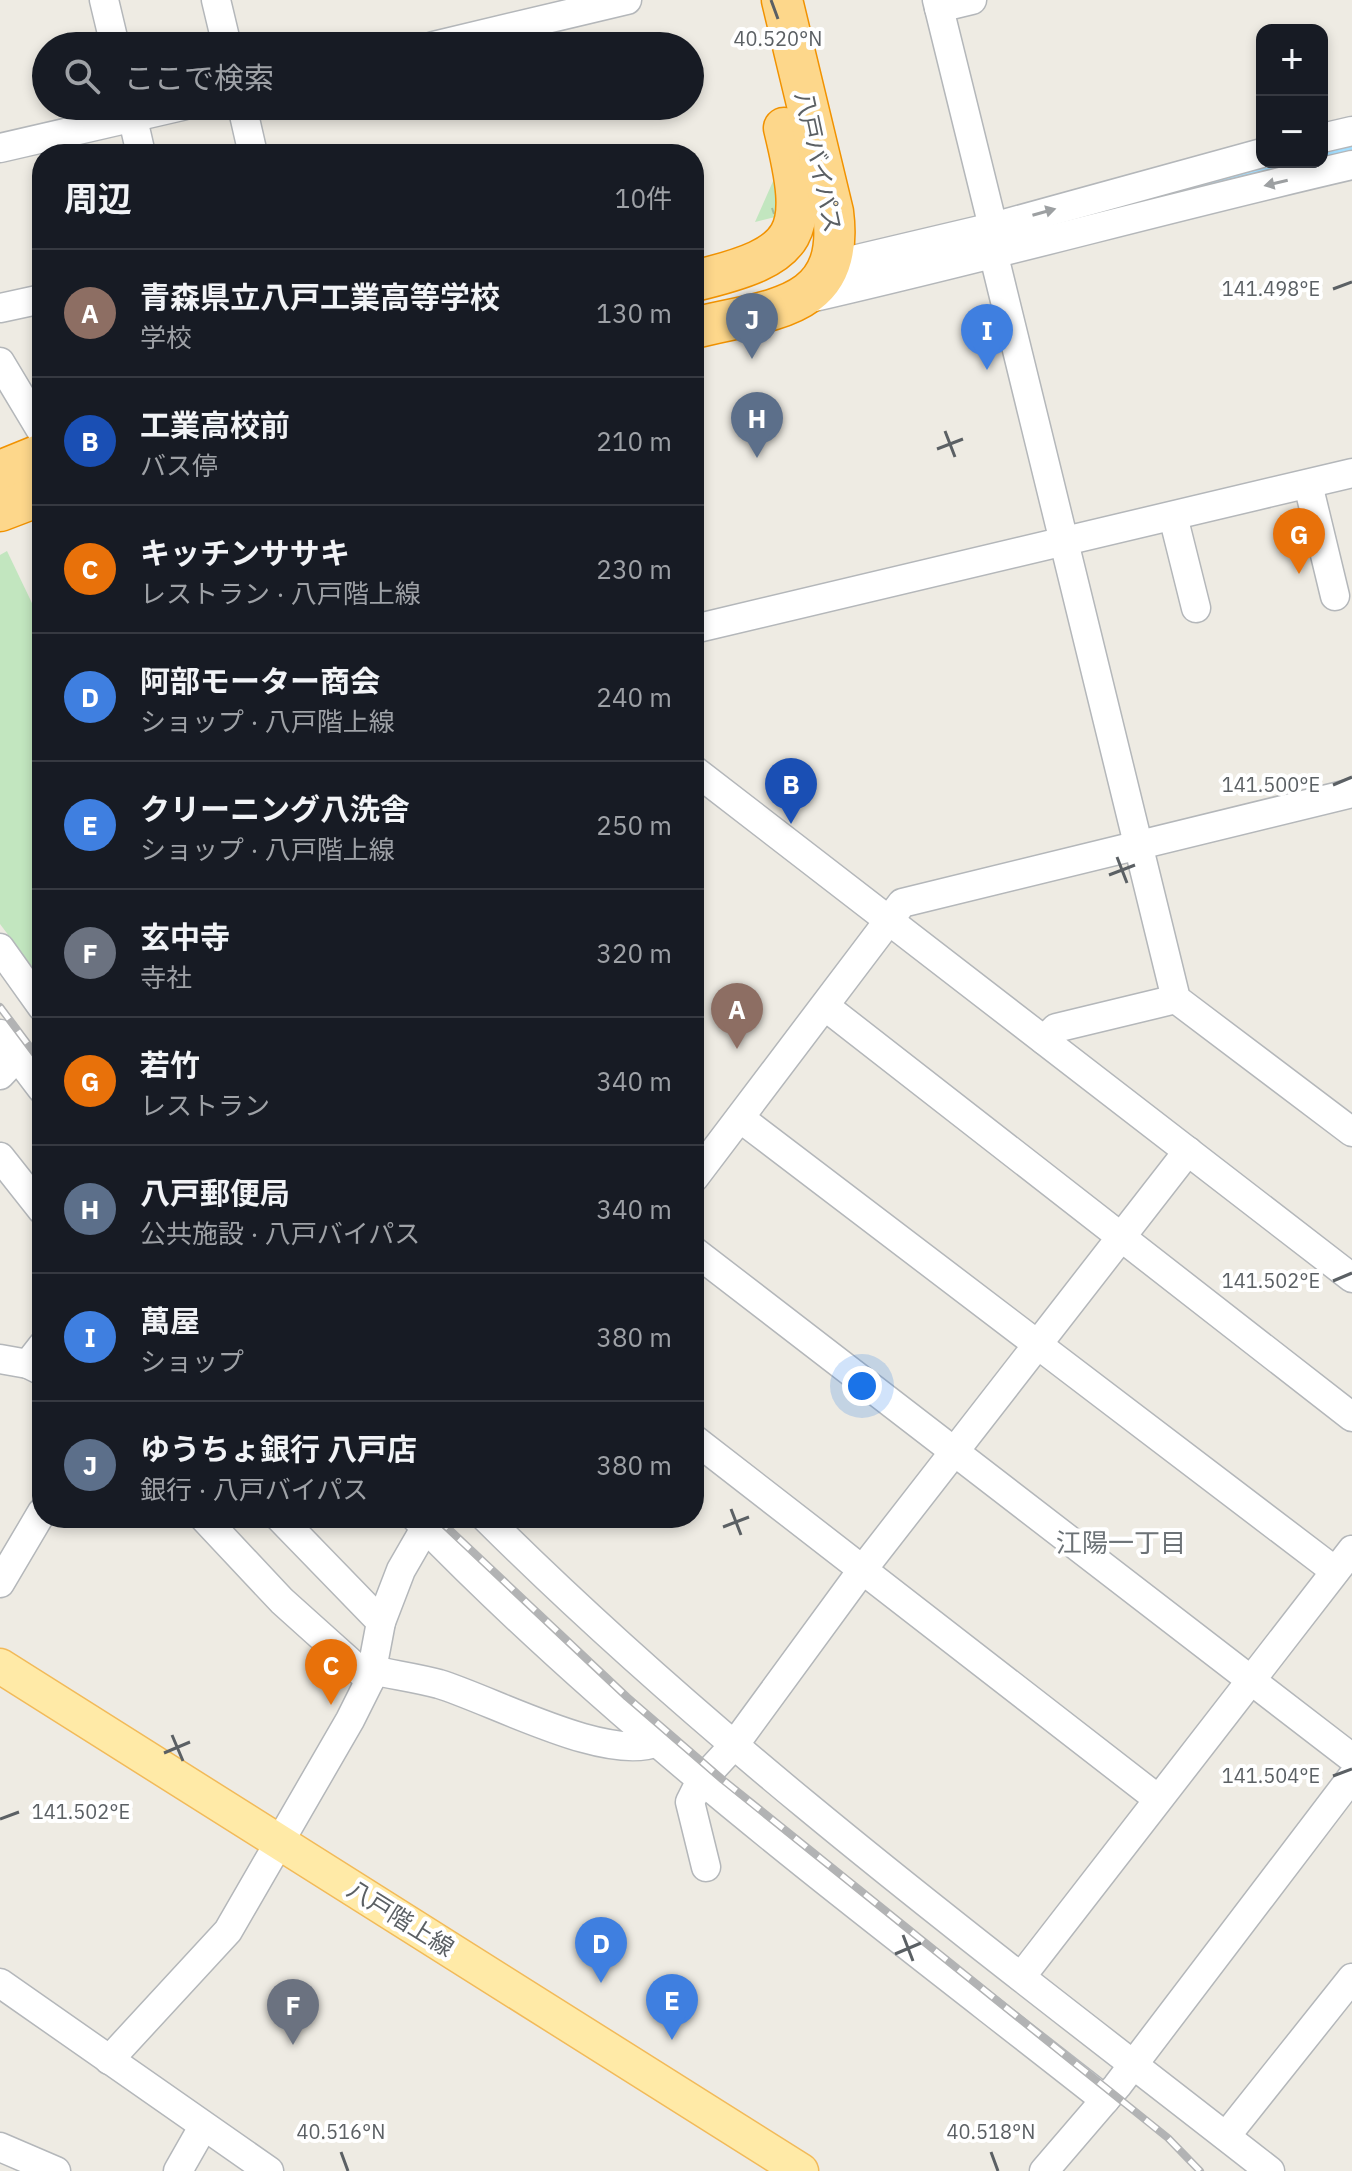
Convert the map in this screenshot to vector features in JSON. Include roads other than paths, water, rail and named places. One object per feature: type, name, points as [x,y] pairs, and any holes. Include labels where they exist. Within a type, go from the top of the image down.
[{"type":"highway","name":"八戸バイパス","points":[[704,278],[759,262],[781,247],[794,227],[798,205],[796,176],[754,0]]},
{"type":"highway","name":"八戸バイパス","points":[[704,325],[797,301],[822,281],[832,265],[837,240],[833,212],[782,0]]},
{"type":"highway","points":[[704,297],[832,265],[819,250],[809,227],[796,176]]},
{"type":"highway","points":[[0,471],[32,458]]},
{"type":"highway","points":[[0,511],[32,499]]},
{"type":"main road","name":"八戸階上線","points":[[0,1666],[801,2171]]},
{"type":"street","points":[[104,0],[112,32]]},
{"type":"street","points":[[216,0],[224,32]]},
{"type":"street","points":[[492,32],[627,0]]},
{"type":"street","points":[[972,0],[938,4],[993,227]]},
{"type":"street","points":[[0,148],[102,120]]},
{"type":"street","points":[[133,120],[139,144]]},
{"type":"street","points":[[245,120],[251,144]]},
{"type":"street","points":[[1328,137],[1352,131]]},
{"type":"street","points":[[832,265],[993,227],[1256,155]]},
{"type":"street","points":[[797,301],[994,256],[1189,203],[1352,165]]},
{"type":"street","points":[[833,212],[843,229],[857,242],[872,248],[898,248]]},
{"type":"street","points":[[832,265],[865,271],[979,246],[1046,243]]},
{"type":"street","points":[[994,256],[1176,999],[1346,1121]]},
{"type":"street","points":[[0,308],[32,301]]},
{"type":"street","points":[[0,362],[32,415]]},
{"type":"street","points":[[704,627],[1352,473]]},
{"type":"street","points":[[1308,484],[1335,596]]},
{"type":"street","points":[[1173,516],[1196,608]]},
{"type":"street","points":[[704,778],[1352,1278]]},
{"type":"street","points":[[704,1165],[902,903],[1352,793]]},
{"type":"street","points":[[0,948],[32,993]]},
{"type":"street","points":[[1044,1040],[1056,1028],[1176,999]]},
{"type":"street","points":[[826,1007],[1352,1417]]},
{"type":"street","points":[[0,1034],[9,1066],[32,1082]]},
{"type":"street","points":[[740,1118],[1039,1345],[1344,1561],[1021,1977]]},
{"type":"street","points":[[706,1867],[690,1802],[700,1782],[735,1744],[863,1569],[1188,1151]]},
{"type":"street","points":[[4,1172],[32,1200]]},
{"type":"street","points":[[704,1259],[1352,1758]]},
{"type":"street","points":[[0,1359],[32,1360]]},
{"type":"street","points":[[704,1447],[1158,1799]]},
{"type":"street","points":[[0,1583],[33,1528]]},
{"type":"street","points":[[213,1528],[282,1601],[371,1675],[438,1684],[576,1735],[632,1749],[657,1742]]},
{"type":"street","points":[[290,1528],[381,1622]]},
{"type":"street","points":[[109,2060],[228,1931],[371,1675],[381,1622],[421,1528]]},
{"type":"street","points":[[430,1528],[485,1588],[700,1782],[1105,2100]]},
{"type":"street","points":[[497,1528],[625,1650],[735,1744],[1021,1977],[1270,2171]]},
{"type":"street","points":[[1044,2171],[1134,2063],[1352,1777]]},
{"type":"street","points":[[1226,2136],[1352,1978]]},
{"type":"street","points":[[0,1983],[269,2171]]},
{"type":"street","points":[[178,2171],[203,2127]]},
{"type":"street","points":[[0,2147],[56,2171]]},
{"type":"waterway","points":[[1328,155],[1352,149]]},
{"type":"waterway","points":[[1167,194],[1274,168]]},
{"type":"railway","points":[[0,1007],[32,1050]]},
{"type":"railway","points":[[448,1528],[627,1697],[723,1780],[1168,2138],[1200,2171]]},
{"type":"place","name":"ゆうちょ銀行 八戸店","points":[[752,359]]},
{"type":"place","name":"萬屋","points":[[987,370]]},
{"type":"place","name":"八戸郵便局","points":[[757,458]]},
{"type":"place","name":"若竹","points":[[1299,574]]},
{"type":"place","name":"工業高校前","points":[[791,824]]},
{"type":"place","name":"青森県立八戸工業高等学校","points":[[737,1049]]},
{"type":"place","name":"キッチンササキ","points":[[331,1705]]},
{"type":"place","name":"阿部モーター商会","points":[[601,1983]]},
{"type":"place","name":"クリーニング八洗舎","points":[[672,2040]]},
{"type":"place","name":"玄中寺","points":[[293,2045]]},
{"type":"district","name":"江陽一丁目","points":[[1121,1542]]}]
